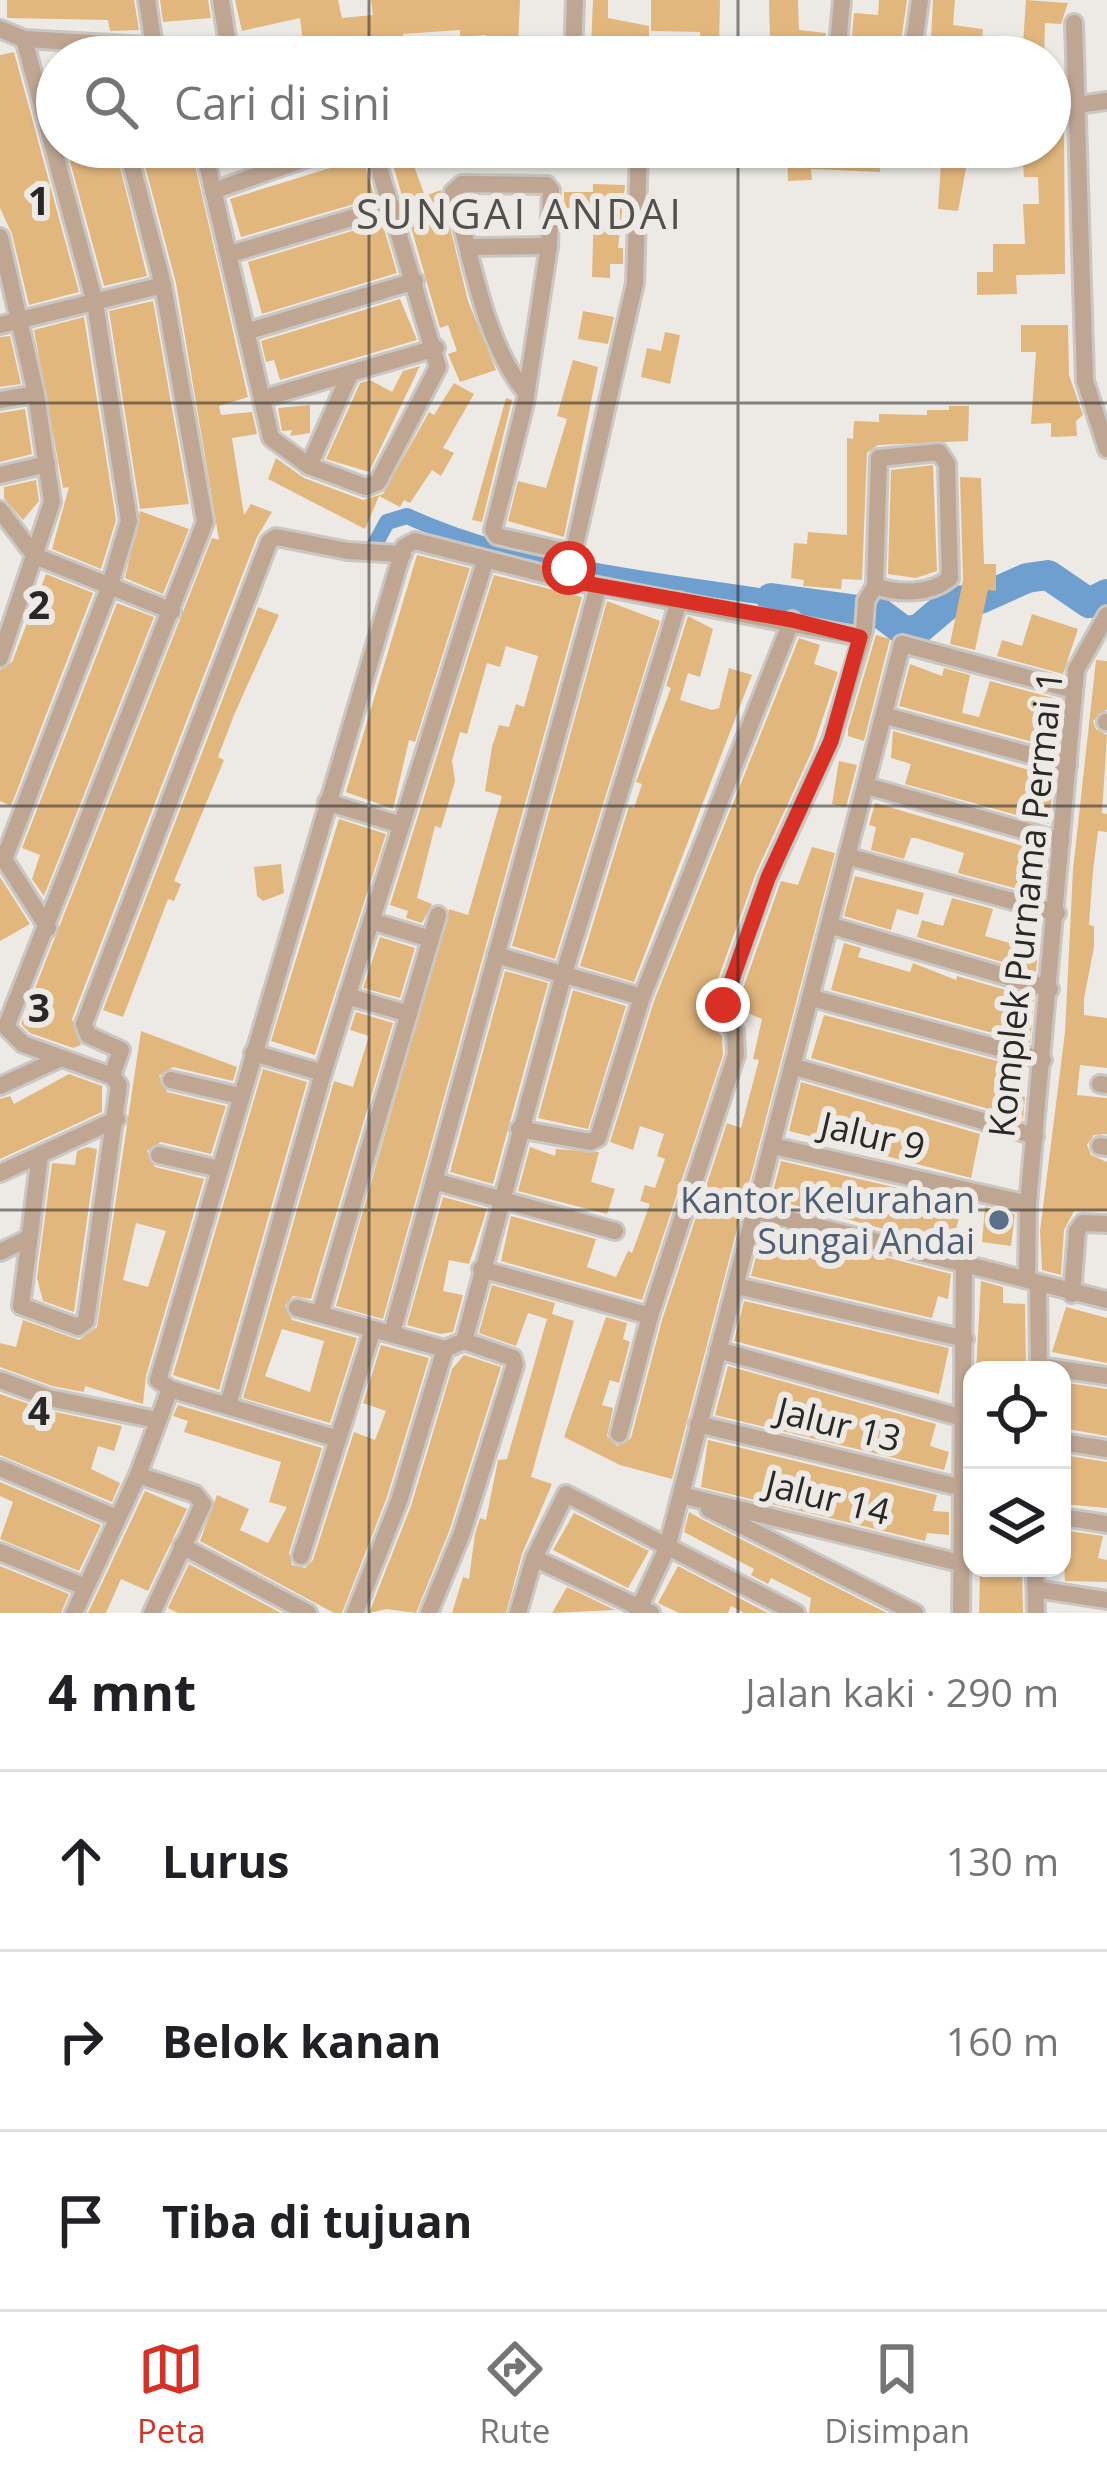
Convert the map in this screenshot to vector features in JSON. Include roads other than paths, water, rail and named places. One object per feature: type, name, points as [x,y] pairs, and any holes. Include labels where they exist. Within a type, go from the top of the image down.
[{"type":"street","points":[[147,0],[152,36]]},
{"type":"street","points":[[221,0],[227,36]]},
{"type":"street","points":[[573,36],[574,0]]},
{"type":"street","points":[[839,36],[842,0]]},
{"type":"street","points":[[915,36],[920,0]]},
{"type":"street","points":[[1074,23],[1085,381],[1107,449]]},
{"type":"street","points":[[0,29],[36,41]]},
{"type":"street","points":[[24,39],[36,84]]},
{"type":"street","points":[[1071,108],[1107,101]]},
{"type":"street","points":[[48,928],[2,856],[109,587],[126,534],[129,502],[95,303],[59,168]]},
{"type":"street","points":[[40,1155],[22,1306],[81,1326],[120,1090],[112,1076],[23,1044],[8,1032],[7,1007],[48,928],[172,611],[206,510],[163,285],[132,168]]},
{"type":"street","points":[[208,168],[271,438],[309,466],[358,485],[378,482],[437,374],[436,348],[380,168]]},
{"type":"street","points":[[213,190],[277,168]]},
{"type":"street","points":[[570,565],[635,283],[638,168]]},
{"type":"street","points":[[526,393],[507,370],[469,247],[453,192],[463,184],[547,185],[553,196],[550,246],[526,393],[493,530],[497,536],[570,565],[598,586],[862,629]]},
{"type":"street","points":[[230,254],[392,206]]},
{"type":"street","points":[[1,246],[36,394],[52,502],[1,650]]},
{"type":"street","points":[[469,247],[550,246]]},
{"type":"street","points":[[249,331],[416,281]]},
{"type":"street","points":[[0,325],[163,285]]},
{"type":"street","points":[[264,398],[436,348]]},
{"type":"street","points":[[309,466],[349,376]]},
{"type":"street","points":[[0,400],[36,394]]},
{"type":"street","points":[[619,1434],[650,1316],[736,1054],[735,1030],[722,1014],[723,1005],[768,878],[831,741],[862,629],[870,593],[879,458],[939,452],[947,464],[950,578],[942,586],[870,593]]},
{"type":"street","points":[[0,475],[47,464]]},
{"type":"street","points":[[0,510],[34,556],[172,611]]},
{"type":"street","points":[[112,1076],[121,1050],[88,1035],[84,1024],[269,542],[276,538],[348,551],[403,554]]},
{"type":"street","points":[[338,1439],[170,1389],[158,1380],[160,1371],[403,554],[415,541],[485,562],[570,565]]},
{"type":"street","points":[[228,1405],[323,1072],[485,562]]},
{"type":"street","points":[[301,1556],[338,1439],[383,1331],[434,1181],[598,586]]},
{"type":"street","points":[[464,1341],[564,973],[679,602]]},
{"type":"street","name":"Komplek Purnama Permai 1","points":[[1038,1361],[1028,1204],[1060,841],[1076,670],[1107,615]]},
{"type":"street","points":[[519,1129],[590,1142],[598,1138],[641,997],[792,620]]},
{"type":"street","points":[[534,1558],[643,1611],[668,1548],[902,644],[1074,690]]},
{"type":"street","points":[[886,716],[1068,765]]},
{"type":"street","points":[[867,785],[1060,841]]},
{"type":"street","points":[[327,802],[401,825]]},
{"type":"street","points":[[850,857],[1057,913]]},
{"type":"street","points":[[320,1314],[438,916]]},
{"type":"street","points":[[371,921],[431,939]]},
{"type":"street","points":[[832,926],[1050,989]]},
{"type":"street","points":[[496,955],[641,997]]},
{"type":"street","points":[[347,996],[409,1013]]},
{"type":"street","points":[[812,998],[1042,1060]]},
{"type":"street","points":[[253,1053],[323,1072]]},
{"type":"street","points":[[0,1086],[59,1058]]},
{"type":"street","points":[[796,1067],[1035,1136]]},
{"type":"street","points":[[171,1080],[241,1096]]},
{"type":"street","points":[[0,1173],[117,1119]]},
{"type":"street","name":"Jalur 9","points":[[773,1145],[1028,1204]]},
{"type":"street","points":[[159,1155],[219,1168]]},
{"type":"street","points":[[434,1181],[615,1231]]},
{"type":"street","points":[[755,1211],[1107,1300]]},
{"type":"street","points":[[1072,1294],[1077,1231],[1083,1223],[1107,1224]]},
{"type":"street","points":[[0,1252],[29,1238]]},
{"type":"street","points":[[964,1265],[964,1361]]},
{"type":"street","points":[[481,1269],[650,1316]]},
{"type":"street","points":[[737,1286],[965,1340]]},
{"type":"street","points":[[297,1308],[445,1349],[464,1341],[514,1358],[462,1533],[429,1613]]},
{"type":"street","points":[[355,1613],[399,1501],[445,1349]]},
{"type":"street","points":[[718,1349],[963,1418]]},
{"type":"street","points":[[1071,1372],[1107,1376]]},
{"type":"street","points":[[0,1380],[49,1398],[157,1420]]},
{"type":"street","points":[[74,1613],[138,1475],[170,1389]]},
{"type":"street","name":"Jalur 13","points":[[698,1424],[963,1488]]},
{"type":"street","points":[[1071,1443],[1107,1449]]},
{"type":"street","points":[[0,1468],[117,1518]]},
{"type":"street","points":[[138,1475],[200,1498],[202,1510],[152,1613]]},
{"type":"street","points":[[961,1613],[963,1488]]},
{"type":"street","points":[[518,1613],[534,1558],[566,1495],[796,1613]]},
{"type":"street","points":[[681,1495],[915,1613]]},
{"type":"street","name":"Jalur 14","points":[[681,1495],[960,1562]]},
{"type":"street","points":[[1071,1518],[1107,1524]]},
{"type":"street","points":[[182,1546],[308,1613]]},
{"type":"street","points":[[0,1552],[85,1588]]},
{"type":"street","points":[[1036,1577],[1036,1613]]},
{"type":"street","points":[[1036,1589],[1107,1600]]},
{"type":"waterway","points":[[362,549],[372,550],[387,522],[407,516],[539,559],[771,598]]},
{"type":"waterway","points":[[771,598],[880,613],[904,631],[919,629],[952,601],[980,599],[1027,578],[1048,575],[1089,603],[1107,594]]},
{"type":"place","name":"Kantor Kelurahan Sungai Andai","points":[[999,1220]]},
{"type":"district","name":"SUNGAI ANDAI","points":[[520,212]]}]
